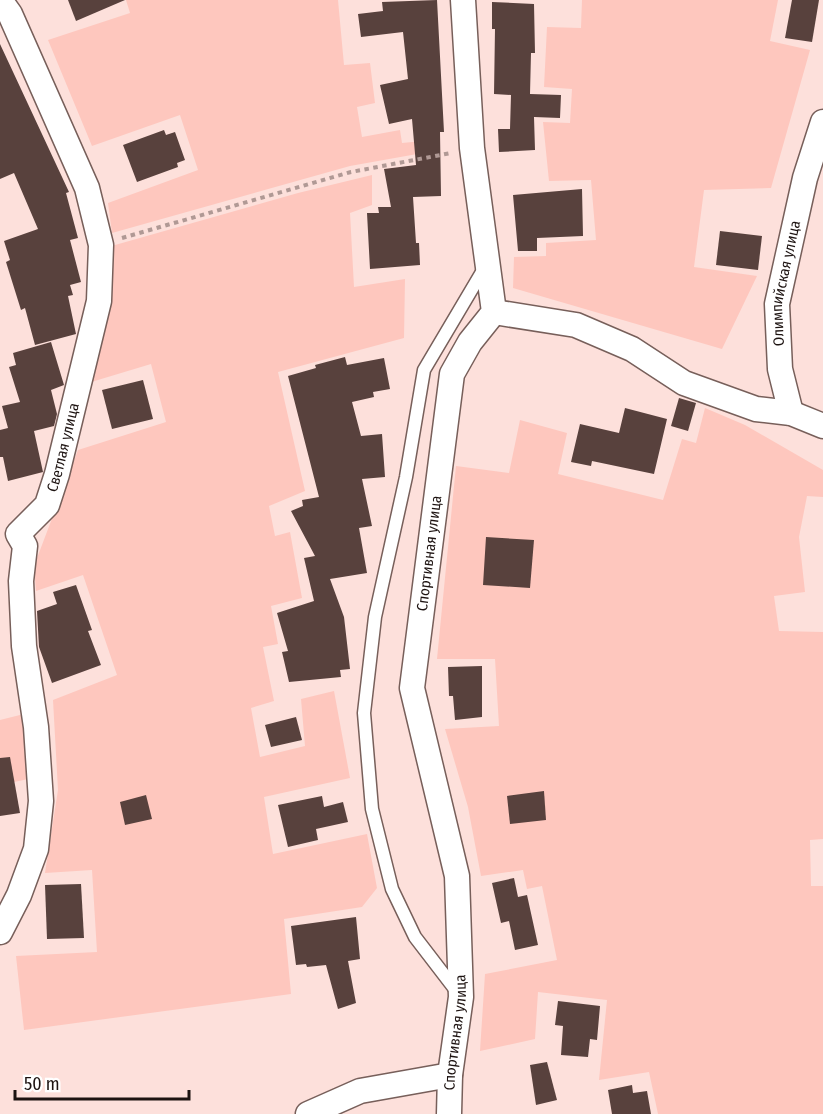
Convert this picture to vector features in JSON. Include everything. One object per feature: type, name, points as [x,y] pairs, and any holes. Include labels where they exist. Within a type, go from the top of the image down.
[{"type":"street","name":"Светлая улица","points":[[0,0],[10,14],[87,188],[101,244],[99,301],[57,474],[46,505],[9,535],[25,546],[21,581],[24,645],[36,727],[41,801],[36,849],[19,896],[0,932]]},
{"type":"street","points":[[463,0],[472,148],[494,312],[576,325],[632,349],[684,383],[756,409],[791,412],[823,426]]},
{"type":"street","name":"Олимпийская улица","points":[[791,412],[780,369],[777,304],[805,178],[823,122]]},
{"type":"street","name":"Спортивная улица","points":[[449,1114],[450,1075],[461,997],[456,876],[412,688],[452,374],[470,342],[494,312]]},
{"type":"street","points":[[308,1114],[360,1091],[450,1075]]},
{"type":"lane","points":[[461,997],[415,937],[392,890],[372,809],[364,713],[375,616],[405,477],[424,370],[487,263]]},
{"type":"path","points":[[101,244],[351,172],[472,148]]},
{"type":"shaded area","points":[[126,0],[338,0],[344,65],[370,63],[375,103],[357,107],[362,137],[400,130],[402,143],[433,140],[434,151],[350,166],[112,233],[108,203],[198,170],[180,115],[92,146],[48,40],[130,13]]},
{"type":"shaded area","points":[[582,0],[778,0],[770,41],[810,50],[771,188],[704,190],[694,267],[757,276],[722,349],[513,288],[514,257],[546,256],[546,243],[596,240],[591,180],[549,181],[543,122],[570,123],[572,89],[544,87],[547,27],[581,28]]},
{"type":"shaded area","points":[[372,175],[372,205],[350,213],[354,287],[405,279],[404,338],[278,372],[305,491],[269,506],[275,536],[290,532],[302,598],[271,606],[278,644],[263,647],[274,701],[251,708],[260,757],[305,746],[301,699],[334,691],[350,778],[264,797],[273,854],[367,834],[377,888],[362,907],[284,919],[291,994],[24,1030],[16,956],[97,952],[92,870],[45,873],[58,790],[53,700],[117,675],[83,575],[36,591],[34,566],[78,450],[166,422],[151,364],[88,383],[108,247],[298,193]]},
{"type":"shaded area","points":[[705,408],[745,425],[823,470],[823,497],[807,496],[799,537],[805,592],[774,596],[779,631],[823,632],[823,839],[810,840],[811,886],[823,886],[823,1114],[658,1114],[649,1072],[599,1080],[607,1000],[538,992],[535,1039],[480,1051],[485,974],[557,960],[542,886],[527,889],[523,870],[481,876],[468,807],[445,729],[499,726],[495,659],[437,659],[456,466],[509,473],[520,420],[567,433],[558,474],[663,500],[682,439],[696,443]]},
{"type":"shaded area","points":[[24,714],[33,778],[0,785],[0,720]]},
{"type":"building","points":[[68,0],[125,0],[76,21]]},
{"type":"building","points":[[437,0],[444,132],[440,132],[441,196],[413,197],[420,265],[370,269],[367,213],[379,213],[378,207],[391,207],[384,169],[416,165],[412,119],[389,124],[380,85],[408,79],[403,32],[361,37],[358,14],[383,11],[382,2]]},
{"type":"building","points":[[792,0],[819,0],[812,42],[785,38]]},
{"type":"building","points":[[492,2],[534,4],[535,53],[531,53],[530,94],[561,95],[560,118],[534,117],[535,150],[499,152],[498,129],[510,129],[511,95],[494,94],[495,29],[492,29]]},
{"type":"building","points":[[0,44],[69,192],[66,193],[78,238],[70,240],[81,282],[70,285],[73,295],[68,296],[76,334],[35,345],[25,308],[21,310],[6,262],[10,260],[4,241],[38,229],[14,173],[0,179]]},
{"type":"building","points":[[164,130],[166,135],[175,132],[185,160],[177,163],[178,167],[137,182],[123,145]]},
{"type":"building","points":[[582,189],[583,236],[537,238],[537,251],[518,251],[513,195]]},
{"type":"building","points":[[720,231],[762,236],[758,270],[716,265]]},
{"type":"building","points":[[51,342],[64,385],[51,390],[57,414],[54,426],[34,431],[43,472],[8,481],[3,457],[0,457],[0,430],[8,428],[2,406],[20,402],[9,367],[16,365],[13,353]]},
{"type":"building","points":[[345,357],[347,365],[384,358],[390,389],[373,392],[374,397],[352,402],[361,436],[382,434],[385,477],[362,479],[372,526],[359,528],[367,573],[330,579],[344,617],[350,669],[340,670],[341,677],[289,682],[282,652],[288,651],[277,613],[314,601],[304,558],[315,556],[291,511],[303,506],[302,500],[319,497],[288,376],[316,368],[315,365]]},
{"type":"building","points":[[143,380],[153,419],[112,429],[102,390]]},
{"type":"building","points":[[679,398],[696,403],[688,431],[671,426]]},
{"type":"building","points":[[625,408],[667,419],[654,474],[592,461],[591,466],[571,462],[580,424],[619,433]]},
{"type":"building","points":[[486,537],[534,540],[530,588],[483,585]]},
{"type":"building","points":[[76,585],[92,630],[88,631],[101,665],[52,683],[39,647],[37,611],[57,604],[53,592]]},
{"type":"building","points":[[482,666],[482,717],[455,720],[453,696],[449,696],[448,667]]},
{"type":"building","points":[[296,717],[302,740],[271,747],[265,725]]},
{"type":"building","points":[[10,757],[20,813],[0,816],[0,758]]},
{"type":"building","points":[[544,791],[546,820],[510,824],[507,796]]},
{"type":"building","points":[[146,795],[152,819],[125,825],[120,802]]},
{"type":"building","points":[[322,796],[324,807],[343,802],[348,822],[316,829],[318,840],[288,847],[278,805]]},
{"type":"building","points":[[514,878],[518,897],[527,895],[538,945],[515,950],[509,921],[501,923],[492,883]]},
{"type":"building","points":[[81,884],[84,938],[47,939],[45,885]]},
{"type":"building","points":[[356,917],[360,959],[348,961],[356,1003],[338,1009],[326,965],[307,967],[306,964],[296,965],[291,926]]},
{"type":"building","points":[[558,1001],[600,1006],[597,1040],[590,1039],[588,1057],[561,1055],[563,1026],[555,1025]]},
{"type":"building","points":[[547,1062],[557,1100],[536,1105],[530,1065]]},
{"type":"building","points":[[632,1085],[633,1093],[647,1091],[651,1114],[612,1114],[608,1090]]}]
